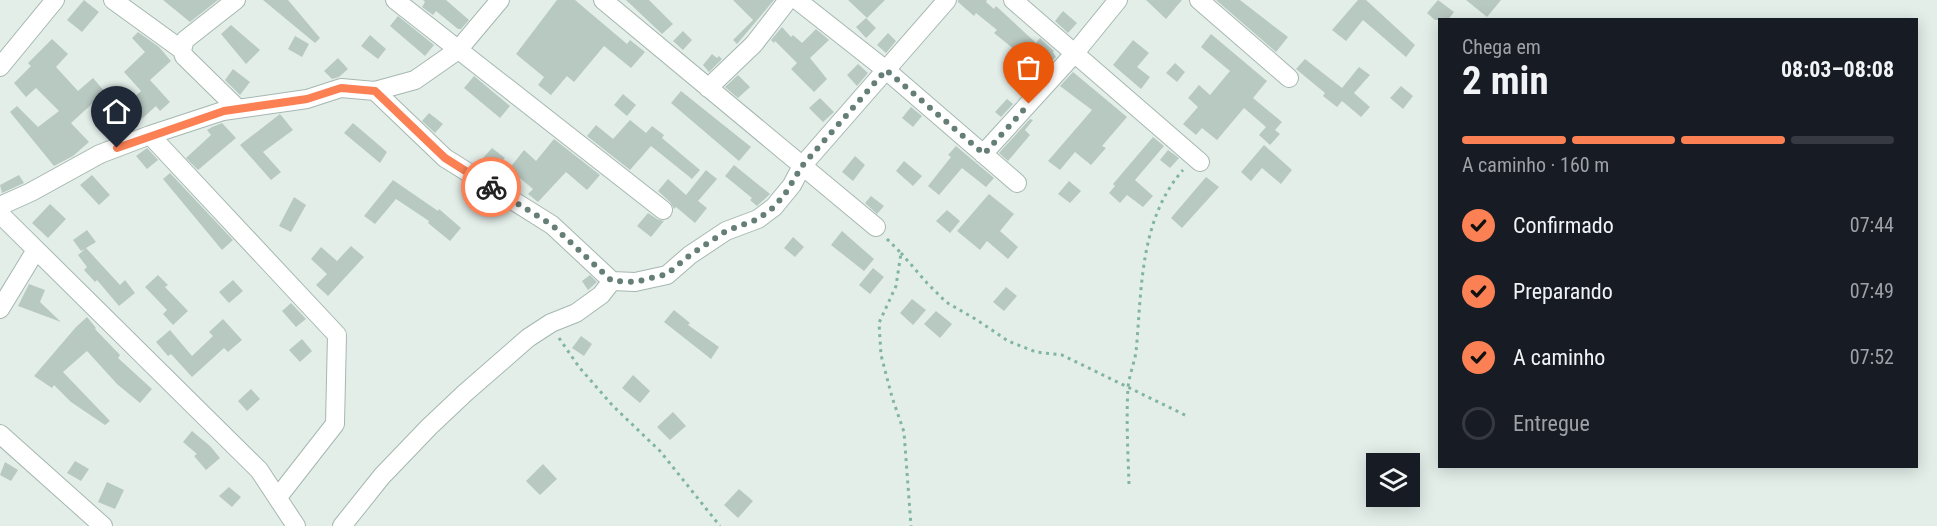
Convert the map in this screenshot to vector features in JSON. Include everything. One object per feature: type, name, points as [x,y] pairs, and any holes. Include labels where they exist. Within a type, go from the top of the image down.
[{"type":"street","points":[[0,67],[55,0]]},
{"type":"street","points":[[113,0],[182,50]]},
{"type":"street","points":[[236,0],[185,40],[182,50],[184,56],[238,109]]},
{"type":"street","points":[[395,0],[663,210]]},
{"type":"street","points":[[0,206],[31,192],[100,154],[224,111],[307,99],[341,88],[375,91],[414,80],[458,50],[500,0]]},
{"type":"street","points":[[603,0],[876,227]]},
{"type":"street","points":[[708,88],[754,44],[788,0]]},
{"type":"street","points":[[797,0],[886,70],[1017,183]]},
{"type":"street","points":[[375,91],[445,158],[552,225],[612,281],[635,282],[667,274],[690,255],[726,231],[758,219],[774,207],[792,185],[802,166],[947,0]]},
{"type":"street","points":[[1013,0],[1200,162]]},
{"type":"street","points":[[984,154],[1074,54],[1118,0]]},
{"type":"street","points":[[1199,0],[1289,78]]},
{"type":"street","points":[[150,135],[337,335],[335,424],[278,497]]},
{"type":"street","points":[[0,214],[259,470],[296,526]]},
{"type":"street","points":[[0,309],[36,250]]},
{"type":"street","points":[[342,526],[382,476],[429,427],[528,338],[551,323],[576,313],[601,294],[612,281]]},
{"type":"street","points":[[0,434],[103,526]]},
{"type":"path","points":[[1129,484],[1128,386],[1135,355],[1141,279],[1148,241],[1170,185],[1186,166],[1200,162]]},
{"type":"path","points":[[876,227],[946,302],[1008,341],[1036,352],[1062,355],[1189,417]]},
{"type":"path","points":[[901,253],[897,286],[879,323],[881,355],[904,432],[911,526]]},
{"type":"path","points":[[551,323],[579,367],[613,406],[660,451],[720,526]]},
{"type":"building","points":[[84,0],[99,12],[82,32],[67,20]]},
{"type":"building","points":[[163,0],[218,0],[190,22]]},
{"type":"building","points":[[263,0],[288,0],[320,38],[315,43]]},
{"type":"building","points":[[423,0],[446,0],[469,20],[461,29],[458,29],[436,11],[433,15],[422,7],[425,2]]},
{"type":"building","points":[[557,0],[575,0],[627,44],[630,40],[645,52],[631,68],[604,46],[574,82],[567,76],[551,95],[538,85],[544,77],[516,54]]},
{"type":"building","points":[[626,0],[649,0],[673,24],[662,34]]},
{"type":"building","points":[[733,0],[774,0],[737,44],[733,40],[753,20]]},
{"type":"building","points":[[848,0],[885,0],[867,18]]},
{"type":"building","points":[[958,0],[987,0],[986,2],[994,9],[996,6],[1036,43],[1040,38],[1054,51],[1056,57],[1041,71],[994,33],[997,30],[976,13],[974,16]]},
{"type":"building","points":[[1146,0],[1182,0],[1166,19]]},
{"type":"building","points":[[1216,0],[1240,0],[1288,37],[1276,52]]},
{"type":"building","points":[[1358,0],[1366,0],[1415,45],[1406,57],[1363,20],[1346,41],[1332,30]]},
{"type":"building","points":[[1438,0],[1454,12],[1450,18],[1438,18],[1438,20],[1427,13]]},
{"type":"building","points":[[1466,0],[1501,0],[1487,17]]},
{"type":"building","points":[[1063,11],[1077,23],[1068,33],[1055,21]]},
{"type":"building","points":[[398,16],[434,45],[425,56],[390,26]]},
{"type":"building","points":[[866,18],[876,28],[866,38],[856,27]]},
{"type":"building","points":[[231,25],[260,50],[246,64],[221,34]]},
{"type":"building","points":[[782,27],[791,37],[793,35],[802,43],[816,29],[829,40],[810,58],[827,79],[814,92],[791,69],[797,63],[775,41],[774,43],[771,40]]},
{"type":"building","points":[[683,31],[692,40],[683,50],[673,41]]},
{"type":"building","points":[[138,32],[159,47],[171,61],[150,80],[170,102],[160,111],[156,106],[135,125],[121,109],[141,91],[124,72],[145,52],[132,38]]},
{"type":"building","points":[[888,33],[896,41],[886,53],[877,45]]},
{"type":"building","points":[[1211,34],[1267,81],[1253,98],[1282,122],[1275,130],[1280,134],[1270,145],[1259,135],[1266,127],[1244,108],[1217,140],[1202,128],[1196,135],[1183,124],[1198,107],[1188,98],[1199,85],[1210,95],[1230,71],[1201,47]]},
{"type":"building","points":[[370,35],[386,49],[378,59],[361,46]]},
{"type":"building","points":[[295,36],[309,44],[302,57],[288,49]]},
{"type":"building","points":[[52,39],[68,54],[56,67],[78,91],[93,78],[105,92],[71,123],[89,142],[73,156],[54,166],[10,112],[17,106],[38,127],[59,111],[36,88],[26,97],[14,83],[31,66],[28,63]]},
{"type":"building","points":[[1133,40],[1149,53],[1137,67],[1150,77],[1141,89],[1113,65]]},
{"type":"building","points":[[712,54],[722,59],[709,72],[703,65]]},
{"type":"building","points":[[338,58],[348,69],[339,77],[332,79],[324,71]]},
{"type":"building","points":[[1305,59],[1342,88],[1359,67],[1370,75],[1354,93],[1370,107],[1361,117],[1342,101],[1337,107],[1323,96],[1325,93],[1296,69]]},
{"type":"building","points":[[1175,63],[1185,72],[1177,82],[1166,73]]},
{"type":"building","points":[[858,64],[868,73],[857,86],[847,75]]},
{"type":"building","points":[[233,69],[250,82],[240,95],[225,80]]},
{"type":"building","points":[[1073,72],[1127,117],[1102,146],[1106,148],[1091,165],[1075,152],[1060,170],[1048,161],[1092,110],[1060,86]]},
{"type":"building","points":[[738,75],[750,87],[738,98],[725,87]]},
{"type":"building","points":[[474,76],[510,106],[500,118],[464,88]]},
{"type":"building","points":[[1401,86],[1413,96],[1403,109],[1390,98]]},
{"type":"building","points":[[681,91],[751,147],[739,161],[671,103]]},
{"type":"building","points":[[623,94],[636,105],[627,116],[614,105]]},
{"type":"building","points":[[820,98],[834,112],[823,122],[809,108]]},
{"type":"building","points":[[1007,99],[1013,104],[1001,117],[995,112]]},
{"type":"building","points":[[911,107],[922,116],[913,127],[902,118]]},
{"type":"building","points":[[429,113],[443,124],[435,133],[422,121]]},
{"type":"building","points":[[280,114],[293,130],[263,152],[281,172],[271,180],[240,145]]},
{"type":"building","points":[[1030,119],[1033,120],[1025,130],[1030,135],[1008,161],[999,153]]},
{"type":"building","points":[[630,120],[646,133],[652,126],[664,135],[662,138],[700,170],[692,179],[651,146],[630,170],[587,136],[596,125],[613,139]]},
{"type":"building","points":[[222,123],[236,138],[198,170],[186,158],[211,135],[207,130]]},
{"type":"building","points":[[353,123],[387,152],[380,163],[344,133]]},
{"type":"building","points":[[1153,137],[1164,146],[1135,180],[1153,196],[1143,207],[1127,195],[1120,203],[1109,193],[1115,186],[1113,184]]},
{"type":"building","points":[[554,139],[600,175],[587,190],[566,172],[538,202],[528,194],[533,189],[509,169],[524,150],[536,161]]},
{"type":"building","points":[[1264,145],[1292,170],[1281,184],[1262,168],[1251,181],[1241,172]]},
{"type":"building","points":[[956,146],[994,178],[986,187],[962,168],[939,195],[928,186],[951,157],[948,155]]},
{"type":"building","points":[[147,148],[158,160],[147,169],[136,156]]},
{"type":"building","points":[[492,148],[505,158],[496,169],[483,158]]},
{"type":"building","points":[[1168,150],[1179,158],[1170,168],[1160,160]]},
{"type":"building","points":[[855,156],[865,165],[853,181],[842,172]]},
{"type":"building","points":[[904,161],[922,176],[913,186],[896,171]]},
{"type":"building","points":[[734,165],[770,194],[757,206],[750,200],[752,198],[725,176]]},
{"type":"building","points":[[706,170],[717,179],[698,201],[707,208],[695,223],[676,207],[674,209],[658,191],[668,179],[686,195]]},
{"type":"building","points":[[170,173],[233,240],[222,250],[163,179]]},
{"type":"building","points":[[19,175],[24,183],[2,193],[0,185]]},
{"type":"building","points":[[92,175],[110,195],[99,205],[80,185]]},
{"type":"building","points":[[1206,177],[1219,187],[1182,228],[1171,218]]},
{"type":"building","points":[[393,180],[438,211],[439,209],[461,228],[450,241],[428,223],[429,221],[396,199],[375,224],[364,216]]},
{"type":"building","points":[[1069,181],[1081,191],[1070,203],[1058,194]]},
{"type":"building","points":[[989,194],[1014,214],[1000,231],[1018,247],[1008,259],[987,241],[980,250],[957,231]]},
{"type":"building","points":[[871,196],[884,206],[877,214],[865,203]]},
{"type":"building","points":[[294,197],[306,205],[291,232],[279,226]]},
{"type":"building","points":[[50,204],[66,219],[48,238],[32,223]]},
{"type":"building","points":[[947,210],[960,221],[950,233],[936,221]]},
{"type":"building","points":[[648,213],[664,221],[651,237],[637,226]]},
{"type":"building","points":[[87,230],[96,242],[86,248],[120,285],[125,280],[135,293],[119,306],[97,280],[95,282],[84,270],[87,267],[78,255],[85,249],[81,251],[73,240]]},
{"type":"building","points":[[842,231],[874,259],[864,271],[831,245]]},
{"type":"building","points":[[793,237],[804,247],[795,257],[784,248]]},
{"type":"building","points":[[351,246],[364,257],[328,296],[316,285],[327,274],[311,259],[321,247],[337,261]]},
{"type":"building","points":[[873,268],[884,277],[870,294],[859,285]]},
{"type":"building","points":[[158,275],[168,285],[165,287],[188,311],[173,325],[163,314],[167,310],[145,287]]},
{"type":"building","points":[[590,275],[597,282],[588,290],[582,281]]},
{"type":"building","points":[[233,280],[243,291],[229,303],[219,292]]},
{"type":"building","points":[[29,284],[45,290],[40,302],[61,322],[18,306]]},
{"type":"building","points":[[1006,287],[1017,296],[1004,311],[993,302]]},
{"type":"building","points":[[912,299],[926,310],[913,325],[900,313]]},
{"type":"building","points":[[291,303],[306,319],[296,327],[282,311]]},
{"type":"building","points":[[674,310],[690,323],[688,325],[719,347],[711,359],[664,322]]},
{"type":"building","points":[[936,311],[952,324],[940,338],[924,324]]},
{"type":"building","points":[[87,317],[95,329],[120,355],[118,358],[152,389],[140,403],[117,384],[87,351],[63,372],[110,421],[105,425],[71,402],[54,385],[52,388],[34,376]]},
{"type":"building","points":[[223,319],[242,340],[228,352],[224,348],[192,377],[171,354],[168,356],[156,342],[170,330],[192,356],[213,336],[209,332]]},
{"type":"building","points":[[581,336],[592,344],[584,356],[572,348]]},
{"type":"building","points":[[302,339],[312,351],[300,362],[289,350]]},
{"type":"building","points":[[633,375],[650,391],[640,403],[622,388]]},
{"type":"building","points":[[251,389],[260,399],[247,411],[238,401]]},
{"type":"building","points":[[673,412],[686,426],[670,440],[657,427]]},
{"type":"building","points":[[192,431],[220,458],[206,470],[194,456],[197,454],[183,442]]},
{"type":"building","points":[[75,461],[89,469],[81,481],[67,473]]},
{"type":"building","points":[[5,462],[18,470],[11,481],[0,475]]},
{"type":"building","points":[[543,464],[557,479],[540,495],[526,481]]},
{"type":"building","points":[[107,482],[124,490],[115,509],[98,502]]},
{"type":"building","points":[[229,487],[241,497],[232,507],[219,496]]},
{"type":"building","points":[[739,489],[753,501],[738,518],[724,505]]},
{"type":"way so far","points":[[491,187],[552,225],[612,281],[635,282],[667,274],[690,255],[726,231],[758,219],[774,207],[792,185],[802,166],[886,70],[984,154],[1029,104]]},
{"type":"route","points":[[117,148],[224,111],[307,99],[341,88],[375,91],[445,158],[491,187]]}]
